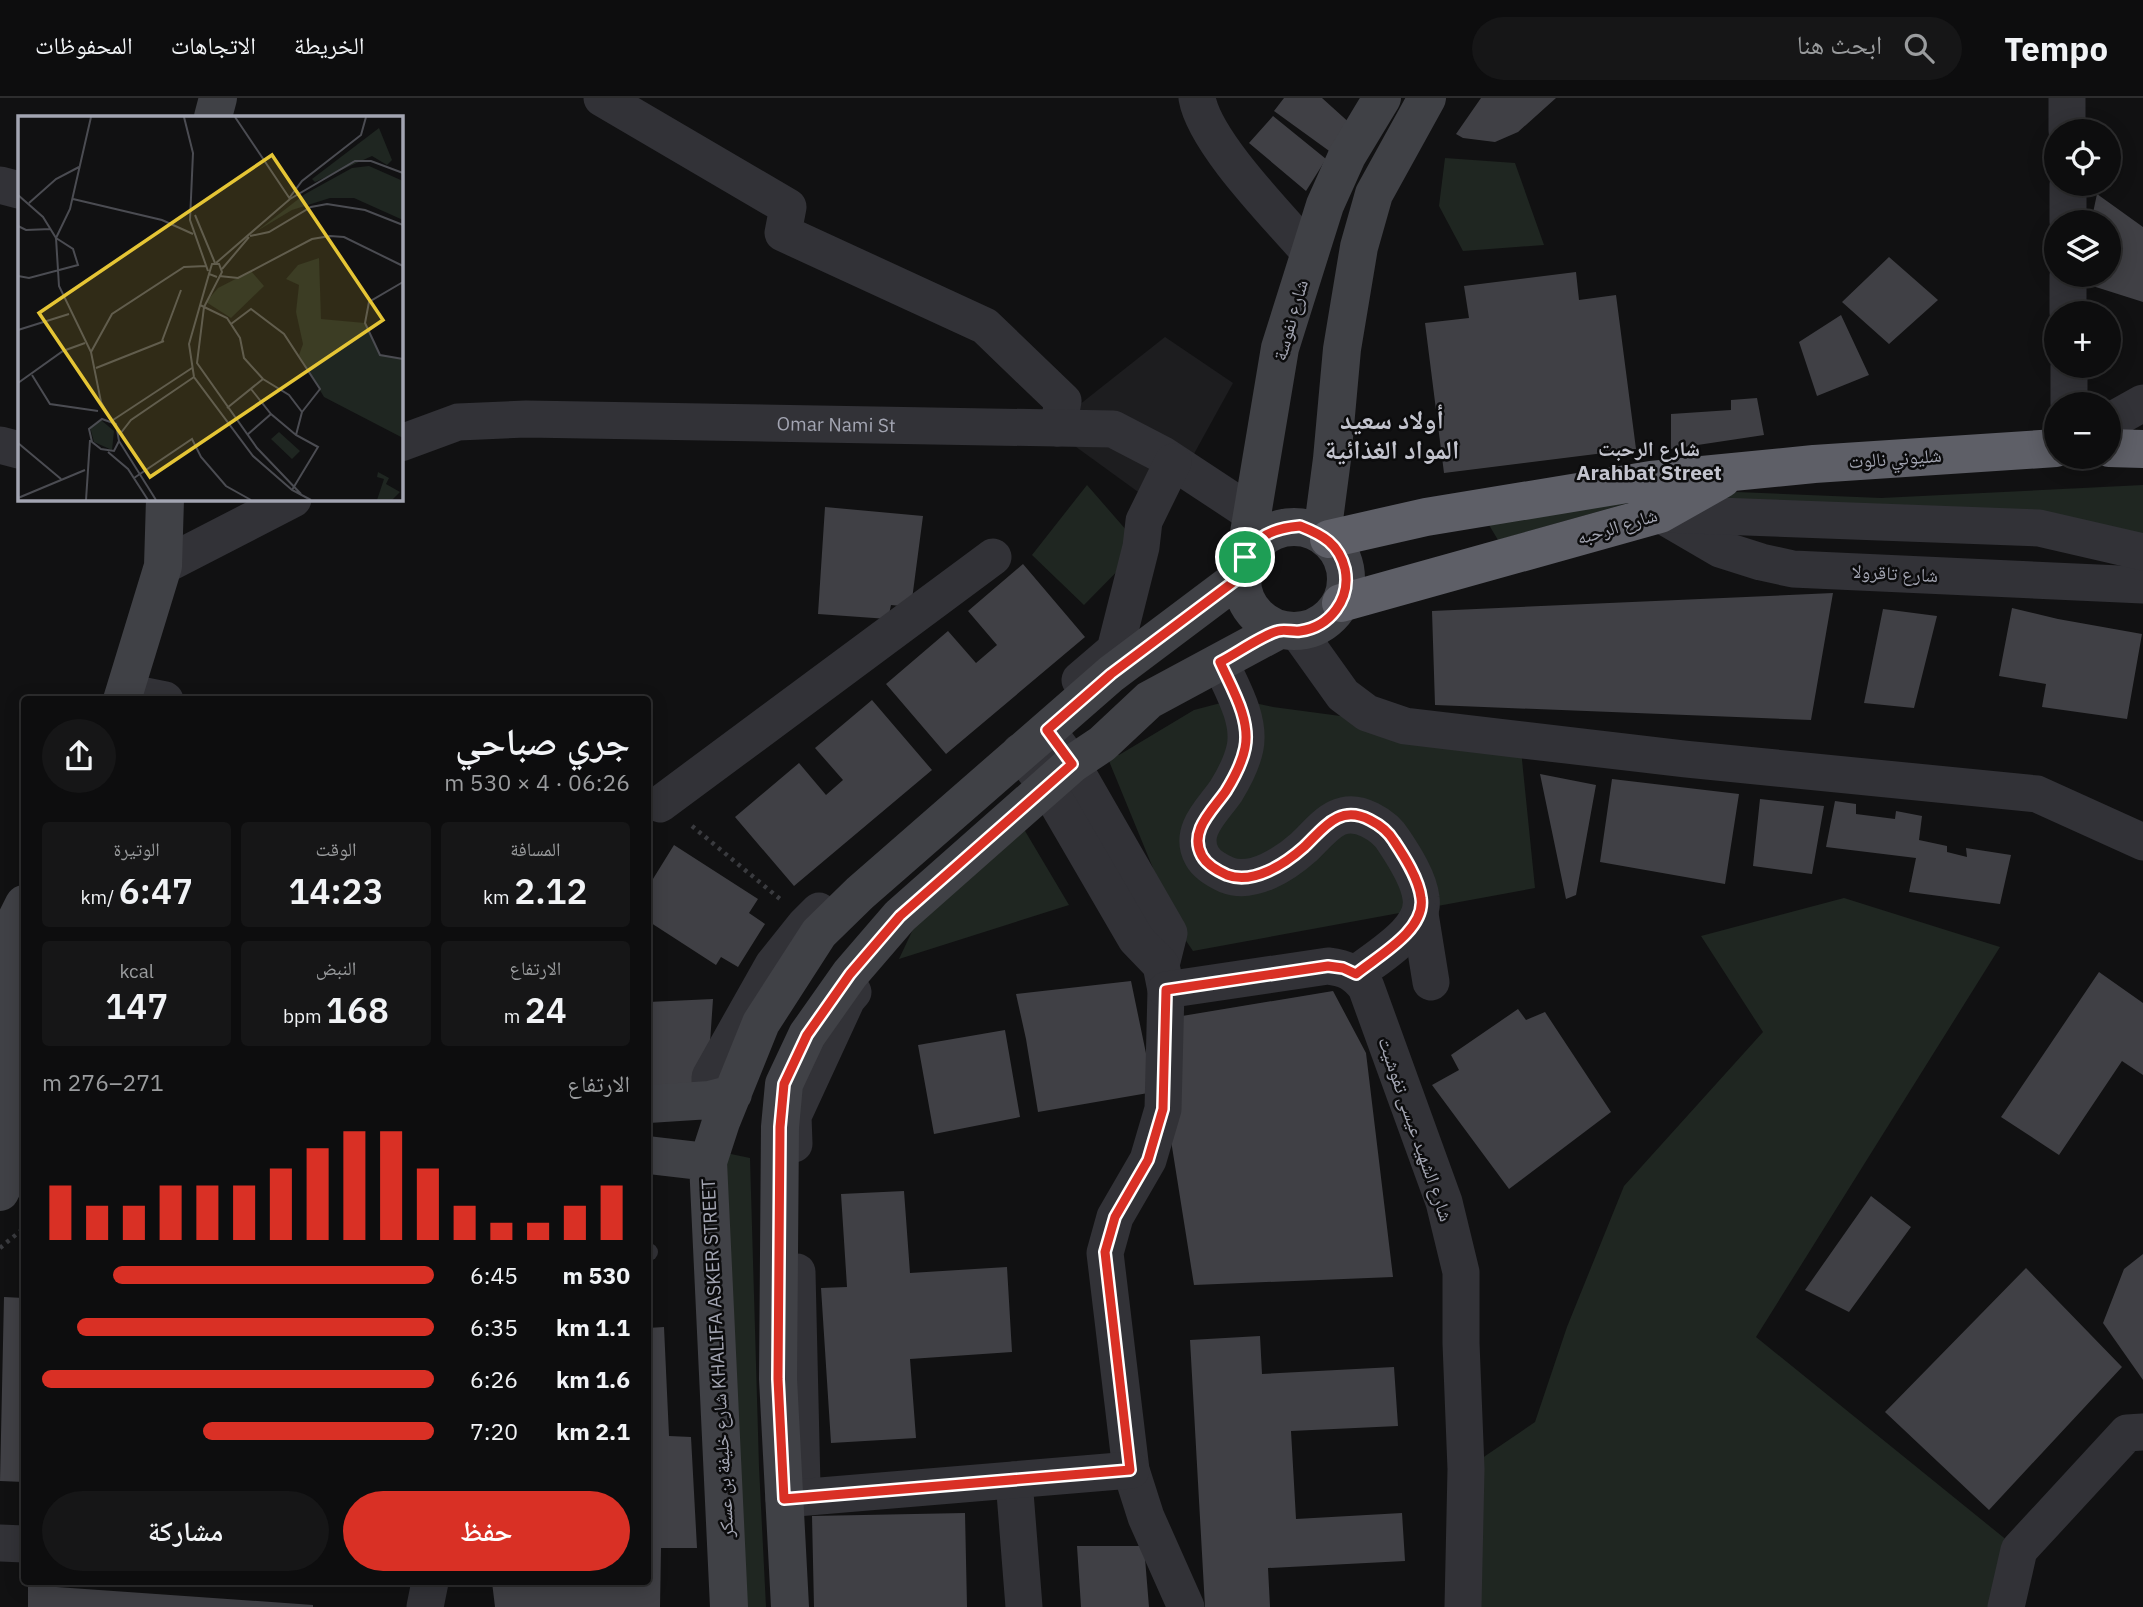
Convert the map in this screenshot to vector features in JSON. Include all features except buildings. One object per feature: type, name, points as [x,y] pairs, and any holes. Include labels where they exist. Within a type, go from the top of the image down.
[{"type":"highway","points":[[2121,448],[2143,449]]},
{"type":"highway","name":"شليوني نالوت","points":[[1733,473],[1875,459],[2044,449]]},
{"type":"highway","name":"شارع الرحبه","points":[[1325,537],[1426,517],[1650,480],[1733,473]]},
{"type":"highway","name":"شارع الرحبه","points":[[1341,603],[1660,514],[1733,473]]},
{"type":"main road","points":[[213,116],[218,98]]},
{"type":"main road","name":"شارع نفوسة","points":[[1243,567],[1280,348],[1325,205],[1347,156],[1382,98]]},
{"type":"main road","points":[[1325,537],[1342,349],[1359,247],[1374,194],[1427,98]]},
{"type":"main road","points":[[124,696],[163,566],[165,500]]},
{"type":"main road","points":[[790,1607],[793,1498],[778,1379],[780,1127],[784,1084],[807,1035],[850,974],[900,916],[1063,780],[1149,700],[1220,662],[1288,631],[1315,627],[1331,617],[1341,603],[1347,580],[1342,558],[1325,537],[1300,526],[1279,528],[1259,539],[1243,567],[1245,600],[1259,619],[1288,631]]},
{"type":"main road","name":"شارع خليفة بن عسكر KHALIFA ASKER STREET","points":[[729,1607],[708,1162],[721,1122],[722,1097],[761,1023],[819,933],[860,893],[1111,674],[1243,567]]},
{"type":"main road","points":[[0,1192],[15,1154],[17,1131],[9,1081],[13,921]]},
{"type":"main road","points":[[651,1104],[722,1097]]},
{"type":"main road","points":[[651,1155],[708,1162]]},
{"type":"main road","points":[[0,1209],[21,1198]]},
{"type":"street","points":[[602,98],[788,207],[783,233],[985,326],[1063,401],[1058,428]]},
{"type":"street","points":[[1197,98],[1199,108],[1221,148],[1310,253]]},
{"type":"street","points":[[2067,98],[2067,119]]},
{"type":"street","points":[[0,185],[18,190]]},
{"type":"street","points":[[2121,415],[2143,403]]},
{"type":"street","name":"Omar Nami St","points":[[402,443],[458,422],[526,419],[1113,429],[1173,462],[1251,513]]},
{"type":"street","points":[[0,445],[18,450]]},
{"type":"street","points":[[722,1097],[710,1077],[773,965],[805,925],[930,808],[1115,650],[1141,547],[1144,521],[1173,462]]},
{"type":"street","points":[[163,566],[291,500]]},
{"type":"street","points":[[1660,514],[2039,528],[2143,552]]},
{"type":"street","name":"شارع تاقرولا","points":[[1660,514],[1720,549],[1793,569],[2143,585]]},
{"type":"street","points":[[660,805],[993,557]]},
{"type":"street","points":[[1288,631],[1343,695],[1367,713],[1405,726],[1685,759],[2037,794],[2143,842]]},
{"type":"street","points":[[1163,978],[1328,966],[1343,968],[1356,974],[1406,934],[1415,925],[1420,914],[1422,901],[1419,888],[1396,844],[1388,832],[1376,823],[1354,814],[1329,821],[1291,857],[1278,866],[1253,876],[1232,876],[1211,866],[1202,856],[1198,839],[1201,824],[1237,772],[1245,747],[1246,731],[1241,711],[1220,662]]},
{"type":"street","points":[[1034,741],[1063,780],[1136,939],[1163,978],[1163,1109],[1148,1160],[1115,1217],[1105,1252],[1130,1470],[1146,1517],[1186,1607]]},
{"type":"street","points":[[1420,914],[1431,982]]},
{"type":"street","name":"شارع الشهيد عيسى تفوشيت","points":[[1356,974],[1369,996],[1444,1202],[1461,1272],[1466,1469],[1463,1607]]},
{"type":"street","points":[[2006,1607],[2018,1550],[2127,1433],[2143,1432]]},
{"type":"street","points":[[804,1607],[793,1498],[1130,1470]]},
{"type":"street","points":[[1014,1480],[1024,1607]]},
{"type":"street","points":[[0,1543],[21,1544]]},
{"type":"street","points":[[425,1607],[429,1585]]},
{"type":"path","points":[[660,805],[780,899]]},
{"type":"path","points":[[0,1248],[21,1230]]},
{"type":"shaded area","points":[[1445,158],[1515,163],[1544,245],[1463,251],[1439,206]]},
{"type":"shaded area","points":[[1165,337],[1233,383],[1163,510],[1050,428]]},
{"type":"shaded area","points":[[1087,485],[1141,547],[1084,605],[1032,555]]},
{"type":"shaded area","points":[[2143,485],[2143,557],[1727,513],[1724,494],[1737,492],[1881,498]]},
{"type":"shaded area","points":[[1674,490],[1498,540],[1486,520]]},
{"type":"shaded area","points":[[1236,699],[1273,707],[1520,740],[1535,888],[1193,951],[1178,929],[1102,744],[1119,755],[1194,710]]},
{"type":"shaded area","points":[[1015,814],[1069,905],[899,959],[924,906]]},
{"type":"shaded area","points":[[1844,898],[2000,947],[1756,1337],[2019,1550],[2006,1607],[1463,1607],[1466,1469],[1535,1422],[1567,1327],[1624,1186],[1763,1032],[1701,936]]},
{"type":"shaded area","points":[[726,1153],[750,1158],[766,1607],[741,1607]]},
{"type":"district","name":"أولاد سعيد المواد الغذائية","points":[[1392,434]]},
{"type":"district","name":"شارع الرحبت Arahbat Street","points":[[1649,460]]},
{"type":"route","points":[[1300,526],[1329,539],[1342,558],[1347,580],[1341,603],[1331,617],[1315,627],[1298,632],[1279,630],[1220,662],[1241,711],[1246,731],[1245,747],[1237,772],[1201,824],[1198,839],[1202,856],[1220,872],[1232,876],[1253,876],[1278,866],[1291,857],[1329,821],[1354,814],[1376,823],[1388,832],[1396,844],[1419,888],[1422,901],[1415,925],[1356,974],[1343,968],[1328,966],[1195,988],[1166,990],[1163,1109],[1148,1160],[1115,1217],[1105,1252],[1130,1470],[784,1499],[778,1379],[780,1127],[784,1084],[807,1035],[850,974],[900,916],[1072,764],[1047,730],[1111,674],[1240,577],[1245,557],[1259,539],[1279,528],[1300,526]]}]
